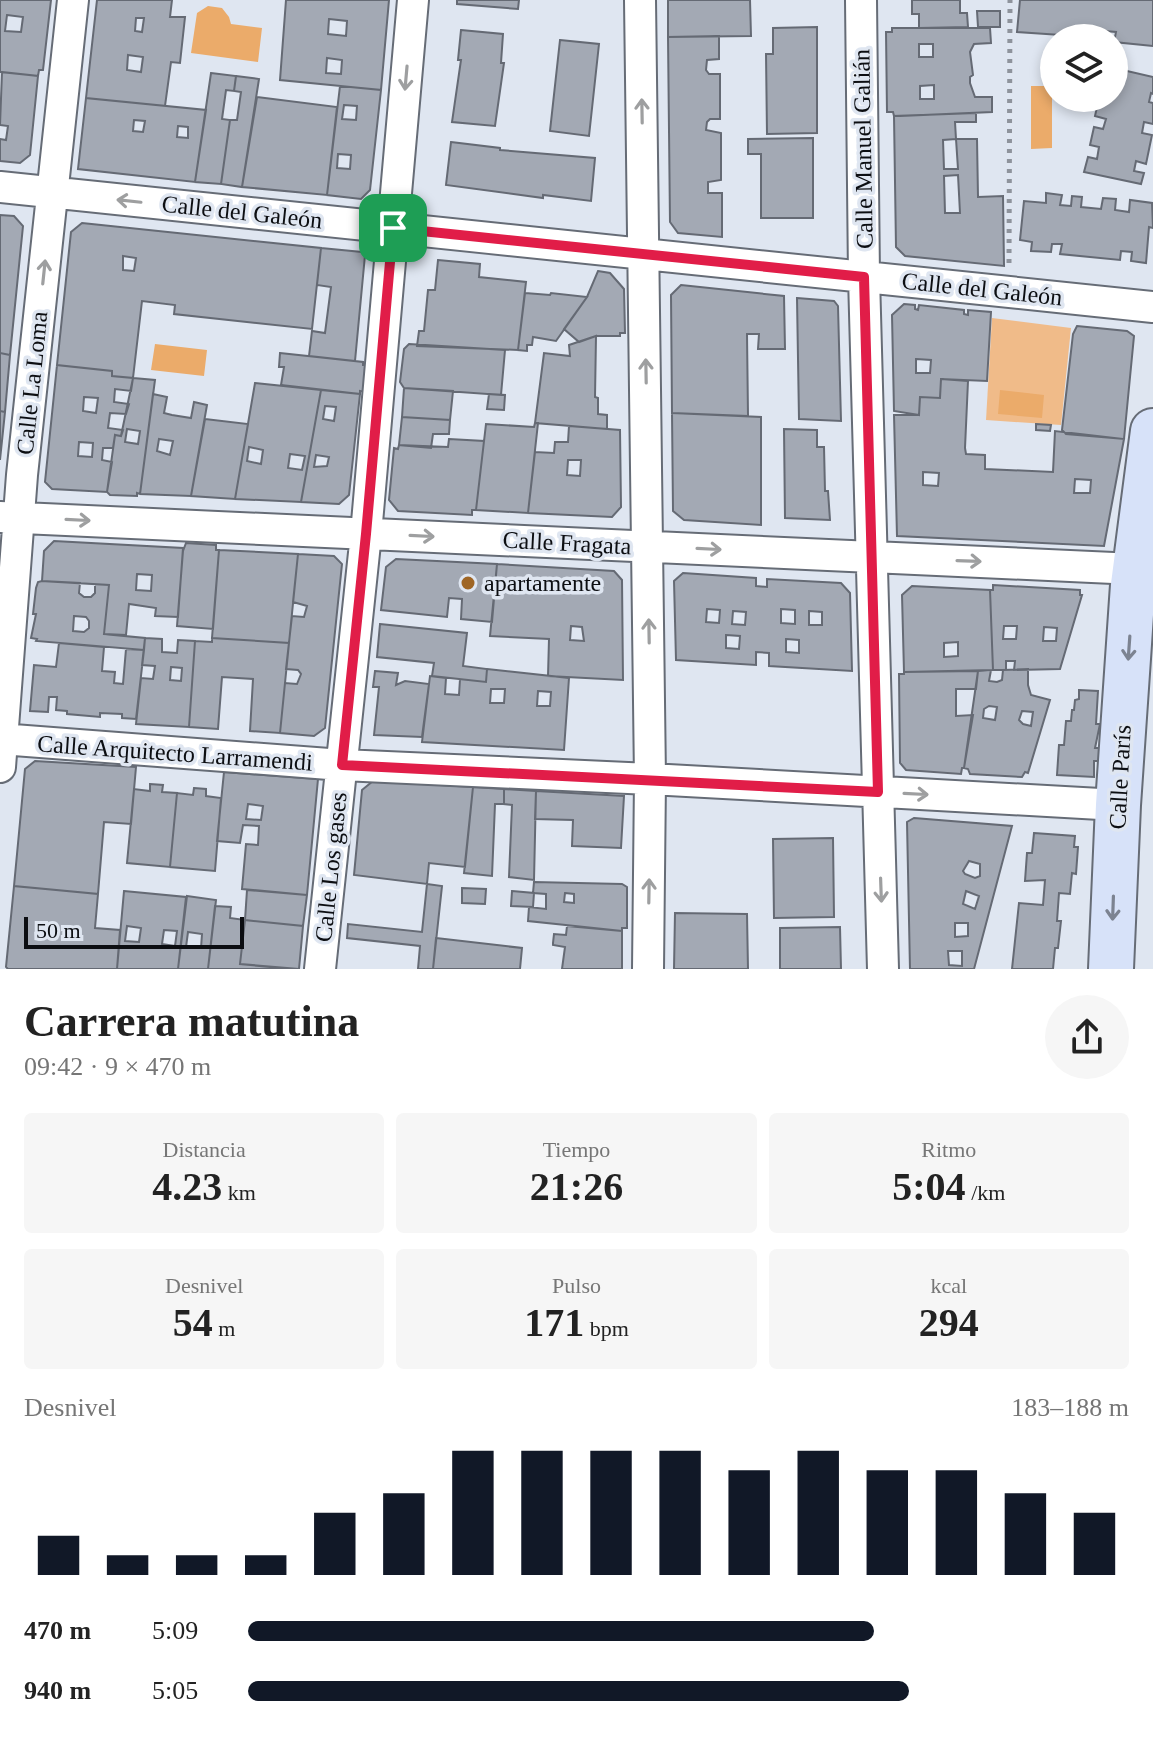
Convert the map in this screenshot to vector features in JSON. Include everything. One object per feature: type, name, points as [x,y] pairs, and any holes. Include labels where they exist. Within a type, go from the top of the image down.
[{"type":"main road","name":"Calle París","points":[[1111,969],[1118,805],[1153,431]]},
{"type":"street","name":"Calle La Loma","points":[[1,749],[9,517],[53,192],[73,0]]},
{"type":"street","name":"Calle Los gases","points":[[320,969],[366,534],[413,0]]},
{"type":"street","points":[[640,0],[650,779],[648,969]]},
{"type":"street","name":"Calle Manuel Galián","points":[[861,0],[864,277],[883,969]]},
{"type":"street","name":"Calle del Galeón","points":[[0,187],[1153,307]]},
{"type":"street","name":"Calle Fragata","points":[[9,517],[1142,567]]},
{"type":"street","name":"Calle Arquitecto Larramendi","points":[[1,749],[650,779],[1118,805]]},
{"type":"path","points":[[1009,292],[1010,0]]},
{"type":"shaded area","points":[[208,6],[222,8],[231,24],[262,28],[258,62],[191,53],[197,13]]},
{"type":"shaded area","points":[[1031,86],[1040,86],[1040,112],[1052,112],[1052,148],[1031,149]]},
{"type":"shaded area","points":[[992,318],[1071,328],[1061,425],[986,420]]},
{"type":"shaded area","points":[[155,344],[207,350],[204,376],[151,370]]},
{"type":"shaded area","points":[[1000,390],[1044,395],[1042,418],[998,414]]},
{"type":"building","points":[[0,0],[51,0],[43,70],[39,70],[38,76],[0,72]],"holes":[[[7,15],[23,17],[21,32],[5,31]]]},
{"type":"building","points":[[97,0],[172,0],[170,17],[185,17],[180,63],[171,62],[165,106],[86,98]],"holes":[[[136,18],[144,18],[142,32],[135,31]],[[128,55],[143,57],[141,72],[127,70]]]},
{"type":"building","points":[[286,0],[389,0],[381,90],[280,80]],"holes":[[[329,19],[347,21],[346,36],[328,34]],[[327,58],[342,60],[341,74],[326,73]]]},
{"type":"building","points":[[457,0],[519,0],[518,9],[457,4]]},
{"type":"building","points":[[668,0],[750,0],[751,36],[668,37]]},
{"type":"building","points":[[912,0],[960,0],[960,13],[967,13],[968,27],[919,28],[919,14],[912,14]]},
{"type":"building","points":[[1020,0],[1153,0],[1153,46],[1128,43],[1128,24],[1040,24],[1040,34],[1017,32]]},
{"type":"building","points":[[977,11],[1000,11],[1000,27],[978,27]]},
{"type":"building","points":[[817,27],[817,133],[767,134],[766,54],[773,54],[773,28]]},
{"type":"building","points":[[892,28],[990,28],[991,43],[974,44],[970,52],[973,75],[970,83],[975,97],[992,97],[992,112],[894,116],[893,112],[887,112],[886,32],[892,32]],"holes":[[[919,44],[933,44],[933,57],[919,57]],[[934,85],[934,99],[920,99],[920,86]]]},
{"type":"building","points":[[461,30],[503,34],[501,63],[504,63],[495,126],[452,122],[461,60],[458,60]]},
{"type":"building","points":[[719,36],[719,59],[707,60],[706,70],[709,74],[720,74],[720,119],[710,119],[706,130],[721,133],[721,180],[708,182],[708,193],[722,193],[722,237],[678,233],[670,222],[668,37]]},
{"type":"building","points":[[560,40],[599,44],[589,136],[550,131]]},
{"type":"building","points":[[1128,71],[1153,77],[1153,94],[1149,102],[1153,103],[1153,124],[1144,122],[1142,133],[1152,135],[1146,164],[1136,161],[1134,171],[1144,173],[1141,184],[1084,172],[1088,157],[1097,159],[1099,147],[1090,145],[1094,127],[1103,129],[1106,119],[1095,116],[1096,112],[1128,112]]},
{"type":"building","points":[[2,72],[38,76],[30,155],[20,163],[0,161],[0,139],[6,140],[8,126],[0,125]]},
{"type":"building","points":[[211,73],[236,76],[234,91],[226,90],[222,119],[230,120],[221,184],[195,182]]},
{"type":"building","points":[[236,76],[259,79],[242,187],[221,184],[230,120],[237,120],[241,92],[234,91]]},
{"type":"building","points":[[340,86],[381,90],[370,190],[361,199],[327,195]],"holes":[[[344,105],[357,106],[356,120],[342,119]],[[338,154],[351,155],[350,169],[337,168]]]},
{"type":"building","points":[[257,97],[337,107],[327,195],[242,187]]},
{"type":"building","points":[[86,98],[206,110],[195,182],[78,169]],"holes":[[[134,120],[145,121],[143,132],[133,131]],[[178,126],[188,127],[188,138],[177,137]]]},
{"type":"building","points":[[976,113],[976,122],[955,122],[956,139],[977,139],[978,197],[1003,196],[1004,266],[905,256],[896,247],[894,116]],"holes":[[[956,139],[958,169],[944,169],[943,140]],[[958,175],[960,213],[945,213],[944,176]]]},
{"type":"building","points":[[813,138],[813,218],[761,218],[761,154],[748,154],[748,139]]},
{"type":"building","points":[[451,142],[500,150],[595,158],[591,201],[446,185]]},
{"type":"building","points":[[1046,193],[1062,195],[1060,205],[1071,206],[1072,196],[1082,197],[1081,207],[1101,209],[1103,198],[1116,199],[1115,210],[1129,212],[1130,200],[1152,203],[1153,228],[1149,227],[1146,263],[1131,261],[1132,252],[1121,251],[1120,260],[1060,254],[1062,244],[1052,244],[1051,252],[1031,251],[1032,242],[1020,240],[1024,201],[1046,203]]},
{"type":"building","points":[[0,215],[14,216],[23,226],[10,355],[0,353]]},
{"type":"building","points":[[82,223],[321,248],[312,329],[174,314],[175,305],[142,301],[133,378],[112,376],[112,371],[57,365],[71,232]],"holes":[[[123,256],[136,258],[134,271],[123,270]]]},
{"type":"building","points":[[321,248],[362,252],[365,255],[355,361],[309,356],[312,331],[325,333],[331,287],[317,285]]},
{"type":"building","points":[[438,260],[480,264],[479,277],[526,282],[518,350],[417,346],[419,331],[424,331],[428,290],[435,290]]},
{"type":"building","points":[[598,271],[610,273],[624,289],[625,333],[620,333],[620,336],[596,336],[579,342],[564,329],[587,297]]},
{"type":"building","points":[[681,285],[784,296],[785,349],[758,349],[759,334],[747,334],[748,416],[672,413],[671,295]]},
{"type":"building","points":[[525,293],[587,297],[556,341],[533,337],[527,351],[518,350]]},
{"type":"building","points":[[797,298],[834,301],[838,306],[841,421],[799,419]]},
{"type":"building","points":[[904,304],[915,305],[918,310],[919,305],[964,310],[964,314],[968,315],[968,310],[991,312],[987,381],[941,379],[940,398],[920,397],[919,415],[894,411],[892,315]],"holes":[[[916,359],[931,360],[930,373],[916,373]]]},
{"type":"building","points":[[1077,326],[1127,331],[1134,336],[1124,439],[1066,434],[1062,430],[1073,334]]},
{"type":"building","points":[[596,336],[595,397],[598,398],[598,414],[607,415],[607,429],[535,423],[544,353],[570,356],[569,345]]},
{"type":"building","points":[[409,344],[505,350],[501,395],[404,388],[400,382],[404,349]]},
{"type":"building","points":[[0,353],[10,355],[5,412],[0,411]]},
{"type":"building","points":[[280,353],[363,362],[367,365],[365,392],[360,391],[360,394],[281,385],[284,367],[279,367]]},
{"type":"building","points":[[57,365],[112,371],[112,376],[133,378],[131,391],[115,389],[114,402],[129,404],[126,414],[110,413],[108,428],[123,430],[121,436],[115,435],[113,448],[103,448],[102,460],[112,462],[107,492],[52,489],[45,482]],"holes":[[[84,397],[98,398],[96,413],[83,411]],[[79,442],[93,443],[92,457],[78,456]]]},
{"type":"building","points":[[133,378],[155,380],[140,494],[137,493],[137,496],[110,495],[107,492],[115,435],[121,436]],"holes":[[[127,429],[140,431],[138,444],[125,442]]]},
{"type":"building","points":[[941,379],[968,381],[966,454],[985,455],[985,469],[1053,472],[1055,431],[1124,439],[1104,546],[897,536],[894,415],[919,415],[920,397],[940,398]],"holes":[[[923,472],[939,473],[938,486],[923,485]],[[1075,479],[1091,480],[1090,493],[1074,493]]]},
{"type":"building","points":[[255,383],[321,390],[301,502],[235,499]],"holes":[[[249,447],[263,450],[261,464],[247,461]],[[290,454],[305,456],[302,470],[288,468]]]},
{"type":"building","points":[[404,388],[453,391],[450,420],[402,417]]},
{"type":"building","points":[[321,390],[360,394],[349,495],[339,504],[301,502]],"holes":[[[325,406],[336,407],[334,421],[323,419]],[[316,455],[329,457],[327,466],[314,467]]]},
{"type":"building","points":[[153,394],[167,397],[164,413],[172,415],[191,418],[194,402],[207,405],[191,496],[140,494]],"holes":[[[159,439],[173,441],[170,455],[157,451]]]},
{"type":"building","points":[[489,394],[505,395],[504,410],[487,409]]},
{"type":"building","points":[[0,411],[5,412],[0,460]]},
{"type":"building","points":[[672,413],[761,417],[761,525],[684,520],[673,511]]},
{"type":"building","points":[[402,417],[450,420],[449,434],[433,434],[431,448],[399,445]]},
{"type":"building","points":[[205,419],[248,424],[235,499],[191,496]]},
{"type":"building","points":[[538,423],[528,513],[476,510],[486,424],[534,427]]},
{"type":"building","points":[[1036,424],[1051,425],[1050,431],[1036,430]]},
{"type":"building","points":[[569,426],[620,430],[621,507],[612,517],[528,513],[535,452],[554,453],[555,442],[568,442]],"holes":[[[568,460],[581,460],[580,476],[567,475]]]},
{"type":"building","points":[[784,429],[817,430],[817,447],[824,447],[825,491],[828,491],[830,520],[785,518]]},
{"type":"building","points":[[449,439],[484,441],[476,510],[472,510],[472,515],[398,511],[389,500],[394,448],[398,449],[399,445],[448,447]]},
{"type":"building","points":[[54,541],[183,548],[178,617],[155,616],[156,608],[129,604],[126,635],[104,634],[109,585],[42,581],[44,551]],"holes":[[[137,574],[152,575],[151,591],[136,590]]]},
{"type":"building","points":[[186,543],[216,545],[216,550],[219,550],[213,629],[177,626]]},
{"type":"building","points":[[219,550],[298,554],[289,643],[212,638]]},
{"type":"building","points":[[298,554],[334,556],[342,564],[325,728],[314,736],[280,733],[285,683],[297,684],[301,674],[298,670],[286,669],[292,616],[304,617],[307,606],[293,602]]},
{"type":"building","points":[[396,559],[497,564],[492,622],[461,619],[462,599],[449,598],[447,617],[381,610],[386,567]]},
{"type":"building","points":[[497,564],[614,571],[622,580],[623,680],[548,676],[549,639],[490,636]],"holes":[[[571,626],[582,627],[584,641],[570,640]]]},
{"type":"building","points":[[683,573],[756,578],[756,586],[767,587],[767,579],[841,583],[850,593],[852,671],[769,666],[769,653],[756,652],[756,665],[676,660],[674,581]],"holes":[[[707,609],[720,610],[719,623],[706,622]],[[781,609],[795,610],[795,624],[781,623]],[[733,611],[746,612],[745,625],[732,624]],[[809,611],[822,612],[822,625],[809,625]],[[726,635],[740,636],[739,649],[726,648]],[[786,639],[799,640],[799,653],[786,652]]]},
{"type":"building","points":[[38,582],[80,583],[79,593],[84,597],[95,593],[95,585],[109,585],[104,634],[145,638],[144,650],[36,641],[31,638]],"holes":[[[74,616],[86,617],[89,628],[84,632],[73,631]]]},
{"type":"building","points":[[993,585],[1080,590],[1082,595],[1060,669],[1014,670],[1015,661],[1006,661],[1006,670],[993,670],[990,590],[993,590]],"holes":[[[1004,626],[1017,626],[1016,639],[1003,639]],[[1044,627],[1057,628],[1056,641],[1043,641]]]},
{"type":"building","points":[[912,586],[990,590],[993,670],[904,672],[902,595]],"holes":[[[958,642],[958,656],[944,657],[944,643]]]},
{"type":"building","points":[[380,624],[467,633],[463,666],[487,669],[486,682],[432,676],[434,663],[377,657]]},
{"type":"building","points":[[145,638],[162,639],[162,652],[177,653],[178,640],[195,641],[189,727],[136,724],[141,678],[153,679],[155,666],[142,665]],"holes":[[[171,667],[182,668],[181,681],[170,680]]]},
{"type":"building","points":[[212,638],[289,643],[280,733],[250,731],[253,679],[222,677],[218,729],[189,727],[195,641],[212,642]]},
{"type":"building","points":[[59,643],[104,647],[102,671],[115,672],[114,683],[123,684],[126,649],[144,650],[136,719],[122,718],[122,714],[100,713],[100,717],[67,714],[67,711],[56,710],[57,697],[49,697],[48,712],[30,711],[34,665],[56,667]]},
{"type":"building","points":[[487,669],[569,678],[564,750],[422,742],[430,676],[446,678],[445,694],[459,695],[460,679],[486,682]],"holes":[[[491,689],[505,689],[504,703],[490,703]],[[538,691],[551,692],[550,706],[537,706]]]},
{"type":"building","points":[[1028,669],[1031,695],[1050,700],[1028,773],[1025,772],[1022,777],[970,774],[964,768],[978,671],[991,670],[989,681],[997,682],[1002,680],[1003,670]],"holes":[[[997,707],[995,720],[983,718],[984,709]],[[1022,711],[1033,712],[1031,726],[1019,720]]]},
{"type":"building","points":[[375,671],[398,673],[396,685],[405,681],[429,684],[422,737],[374,735],[379,687],[373,687]]},
{"type":"building","points":[[978,671],[976,689],[956,689],[956,716],[973,715],[961,774],[906,770],[900,763],[899,674]]},
{"type":"building","points":[[1079,690],[1098,691],[1096,724],[1100,724],[1095,748],[1099,748],[1099,761],[1094,761],[1094,777],[1057,775],[1059,745],[1064,745],[1066,721],[1071,721]]},
{"type":"building","points":[[35,761],[136,767],[131,824],[104,822],[98,894],[14,886],[25,769]]},
{"type":"building","points":[[224,772],[318,779],[307,895],[242,889],[246,844],[258,845],[259,826],[243,825],[240,843],[217,841]],"holes":[[[248,804],[263,806],[261,820],[246,819]]]},
{"type":"building","points":[[373,781],[473,787],[465,867],[429,863],[427,884],[354,875],[362,790]]},
{"type":"building","points":[[150,784],[163,785],[162,792],[177,793],[170,867],[127,863],[134,789],[150,791]]},
{"type":"building","points":[[473,787],[504,789],[504,804],[495,804],[492,876],[464,873]]},
{"type":"building","points":[[194,788],[206,789],[206,796],[221,798],[215,871],[170,867],[177,793],[193,795]]},
{"type":"building","points":[[504,789],[536,791],[534,880],[509,877],[512,805],[504,804]]},
{"type":"building","points":[[536,791],[624,796],[621,848],[572,846],[573,820],[535,819]]},
{"type":"building","points":[[914,818],[1012,826],[974,969],[910,969],[907,822]],"holes":[[[969,861],[980,864],[980,876],[975,878],[963,871]],[[966,891],[979,896],[975,909],[963,904]],[[955,923],[968,923],[968,936],[955,937]],[[948,951],[962,951],[962,966],[949,965]]]},
{"type":"building","points":[[1034,833],[1075,836],[1074,847],[1078,847],[1076,874],[1072,873],[1070,894],[1059,893],[1057,921],[1061,921],[1053,969],[1012,969],[1019,903],[1043,905],[1045,880],[1025,881],[1027,853],[1032,853]]},
{"type":"building","points":[[833,838],[834,917],[774,918],[773,839]]},
{"type":"building","points":[[534,882],[622,884],[627,887],[627,928],[622,928],[622,931],[528,921],[529,907],[546,909],[546,894],[533,893]],"holes":[[[565,893],[574,894],[574,903],[564,902]]]},
{"type":"building","points":[[427,884],[442,886],[433,969],[418,969],[420,946],[347,938],[348,924],[422,932]]},
{"type":"building","points":[[14,886],[98,894],[95,928],[120,930],[117,969],[8,969]]},
{"type":"building","points":[[462,888],[486,889],[485,904],[462,903]]},
{"type":"building","points":[[247,890],[307,895],[303,926],[245,920]]},
{"type":"building","points":[[124,891],[186,897],[178,969],[117,969]],"holes":[[[127,926],[141,928],[139,942],[125,941]],[[164,930],[177,931],[175,946],[162,944]]]},
{"type":"building","points":[[512,891],[534,893],[533,907],[511,906]]},
{"type":"building","points":[[187,896],[216,900],[208,969],[178,969]],"holes":[[[188,932],[202,934],[201,948],[186,947]]]},
{"type":"building","points":[[215,906],[231,907],[230,918],[245,920],[240,964],[291,969],[208,969]]},
{"type":"building","points":[[675,913],[747,914],[748,969],[674,969]]},
{"type":"building","points":[[245,920],[303,926],[299,969],[240,964]]},
{"type":"building","points":[[567,926],[622,931],[622,969],[562,969],[565,947],[553,945],[554,934],[566,935]]},
{"type":"building","points":[[840,927],[841,969],[780,969],[780,928]]},
{"type":"building","points":[[436,938],[522,948],[520,969],[433,969]]},
{"type":"place","name":"apartamente","points":[[468,583]]},
{"type":"route","points":[[393,228],[864,277],[878,792],[342,765],[393,228]]}]
